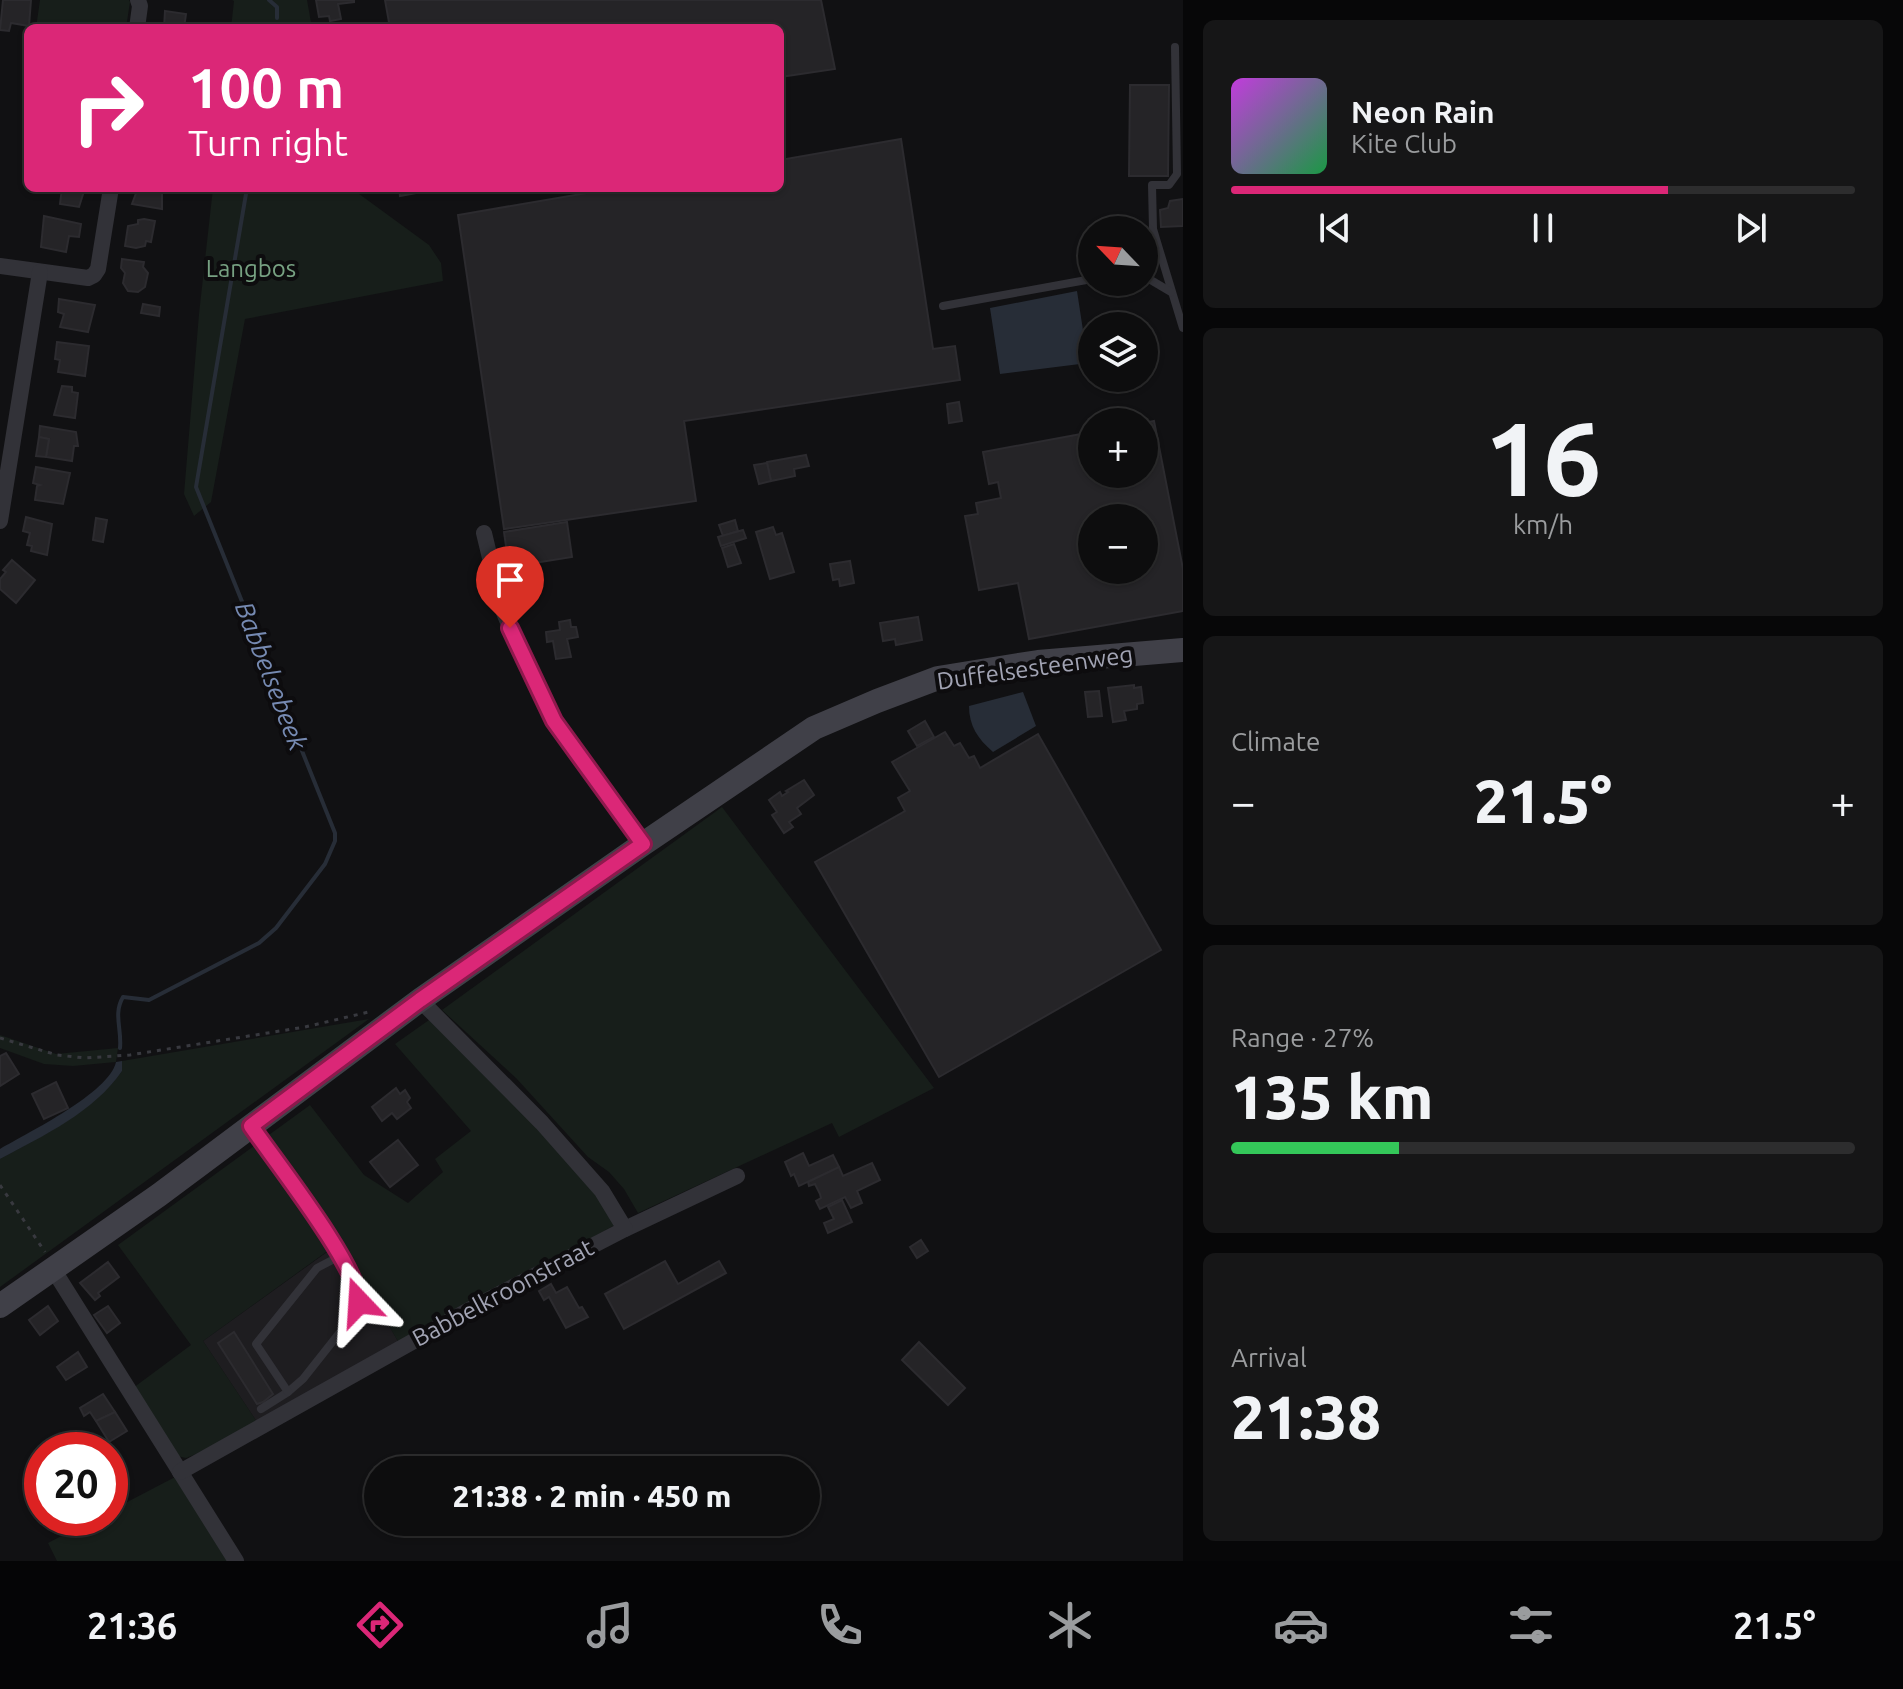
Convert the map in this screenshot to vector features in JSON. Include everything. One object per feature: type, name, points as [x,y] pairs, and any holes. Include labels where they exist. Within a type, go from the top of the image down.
[{"type":"street","points":[[137,24],[138,0]]},
{"type":"street","points":[[0,266],[88,278],[94,275],[98,269],[110,192]]},
{"type":"street","points":[[0,521],[40,272]]},
{"type":"street","points":[[484,533],[502,608],[554,721],[643,844]]},
{"type":"street","name":"Duffelsesteenweg","points":[[0,1306],[420,1000],[814,728],[938,678],[1038,662],[1183,650]]},
{"type":"street","points":[[420,1000],[542,1123],[602,1191],[625,1229]]},
{"type":"street","name":"Babbelkroonstraat","points":[[180,1472],[490,1299],[625,1229],[737,1176]]},
{"type":"street","points":[[53,1269],[236,1561]]},
{"type":"lane","points":[[1175,47],[1177,174],[1169,185],[1152,185],[1153,229],[1183,328]]},
{"type":"lane","points":[[943,306],[1078,282]]},
{"type":"lane","points":[[1158,284],[1172,293]]},
{"type":"lane","points":[[251,1126],[340,1256],[359,1291],[356,1312],[303,1379],[261,1409]]},
{"type":"lane","points":[[288,1392],[256,1344],[317,1268],[340,1256]]},
{"type":"path","points":[[0,1038],[57,1055],[85,1058],[130,1055],[305,1027],[383,1008]]},
{"type":"path","points":[[0,1185],[50,1259],[53,1269]]},
{"type":"shaded area","points":[[1077,291],[1080,312],[1078,364],[1000,374],[990,308]]},
{"type":"shaded area","points":[[1023,692],[1036,726],[993,752],[975,732],[969,706]]},
{"type":"shaded area","points":[[122,1061],[122,1071],[97,1099],[50,1132],[0,1159],[0,1149],[84,1099],[110,1074],[116,1062]]},
{"type":"shaded area","points":[[341,1242],[399,1343],[257,1422],[203,1341]]},
{"type":"green space","points":[[40,0],[130,2],[127,24],[37,24]]},
{"type":"green space","points":[[307,0],[311,24],[231,24],[234,1]]},
{"type":"green space","name":"Langbos","points":[[213,192],[356,192],[429,245],[441,263],[443,281],[245,319],[211,502],[194,516],[184,494]]},
{"type":"green space","points":[[722,807],[934,1088],[839,1137],[832,1123],[638,1213],[624,1189],[609,1172],[588,1157],[516,1078],[442,1010]]},
{"type":"green space","points":[[369,1019],[0,1287],[0,1159],[50,1131],[97,1099],[122,1071],[122,1061]]},
{"type":"green space","points":[[429,1020],[480,1065],[599,1197],[615,1225],[399,1343],[340,1242],[203,1341],[257,1422],[196,1454],[186,1458],[177,1456],[133,1388],[191,1345],[118,1245],[310,1105],[364,1175],[408,1203],[443,1172],[435,1159],[471,1131],[395,1044]]},
{"type":"green space","points":[[0,1035],[56,1054],[118,1048],[116,1062],[73,1066],[44,1064],[0,1048]]},
{"type":"green space","points":[[177,1476],[231,1561],[57,1561],[48,1543],[61,1536],[128,1536],[128,1502]]},
{"type":"building","points":[[3,0],[31,0],[29,24],[11,23],[9,31],[0,30]]},
{"type":"building","points":[[316,0],[354,2],[338,4],[341,19],[330,21],[329,16],[319,17]]},
{"type":"building","points":[[385,0],[821,0],[835,69],[784,76],[784,24],[389,24]]},
{"type":"building","points":[[165,11],[186,14],[185,24],[164,24]]},
{"type":"building","points":[[1130,85],[1169,85],[1168,176],[1129,176]]},
{"type":"building","points":[[901,139],[933,349],[955,346],[960,380],[684,421],[696,501],[504,529],[458,215],[593,192],[784,192],[784,159]]},
{"type":"building","points":[[62,192],[84,192],[79,207],[60,204]]},
{"type":"building","points":[[136,192],[162,192],[162,209],[132,204]]},
{"type":"building","points":[[400,192],[421,192],[400,196]]},
{"type":"building","points":[[1183,199],[1183,226],[1161,227],[1160,210],[1168,208],[1170,201]]},
{"type":"building","points":[[44,216],[81,224],[79,237],[69,236],[66,252],[41,247]]},
{"type":"building","points":[[144,219],[155,221],[151,242],[146,241],[145,246],[136,248],[125,246],[128,226]]},
{"type":"building","points":[[122,259],[144,262],[143,267],[148,273],[145,287],[138,292],[128,291],[123,283],[125,273],[121,268]]},
{"type":"building","points":[[59,299],[95,305],[88,332],[60,327],[64,314],[58,312]]},
{"type":"building","points":[[143,304],[160,307],[159,316],[141,313]]},
{"type":"building","points":[[57,342],[89,346],[85,376],[58,372],[60,360],[55,359]]},
{"type":"building","points":[[62,386],[72,387],[72,392],[78,393],[75,418],[54,415]]},
{"type":"building","points":[[959,402],[962,421],[949,423],[947,404]]},
{"type":"building","points":[[40,426],[76,432],[78,446],[74,446],[72,461],[46,457],[49,439],[39,437]]},
{"type":"building","points":[[1078,435],[1078,488],[1158,488],[1158,441],[1183,569],[1183,611],[1029,639],[1018,583],[979,590],[965,516],[978,514],[976,503],[1001,498],[998,482],[989,484],[983,452]]},
{"type":"building","points":[[39,437],[49,439],[46,457],[36,456]]},
{"type":"building","points":[[806,455],[809,466],[794,469],[795,476],[771,481],[767,462]]},
{"type":"building","points":[[767,463],[771,481],[759,484],[754,465]]},
{"type":"building","points":[[36,467],[70,473],[63,504],[35,500],[37,486],[40,485],[33,483]]},
{"type":"building","points":[[26,517],[52,524],[47,555],[31,551],[32,546],[27,545],[30,533],[23,531]]},
{"type":"building","points":[[96,518],[107,520],[103,542],[93,540]]},
{"type":"building","points":[[735,520],[738,531],[723,536],[719,525]]},
{"type":"building","points":[[567,522],[572,557],[509,567],[504,532]]},
{"type":"building","points":[[773,527],[776,535],[782,533],[794,572],[770,579],[756,532]]},
{"type":"building","points":[[743,530],[746,538],[721,546],[718,537]]},
{"type":"building","points":[[734,544],[741,563],[728,567],[722,548]]},
{"type":"building","points":[[12,560],[35,580],[16,603],[0,589],[0,579],[6,572],[3,570]]},
{"type":"building","points":[[850,561],[854,583],[840,586],[839,579],[833,580],[830,564]]},
{"type":"building","points":[[918,617],[922,640],[896,645],[895,639],[883,641],[880,623]]},
{"type":"building","points":[[570,620],[571,627],[576,627],[578,637],[567,639],[571,657],[556,659],[553,641],[547,642],[546,632],[560,630],[559,622]]},
{"type":"building","points":[[1134,685],[1134,688],[1141,687],[1143,703],[1137,704],[1137,709],[1124,711],[1126,720],[1113,722],[1108,688]]},
{"type":"building","points":[[1099,691],[1102,716],[1088,717],[1085,692]]},
{"type":"building","points":[[925,721],[934,737],[917,746],[908,731]]},
{"type":"building","points":[[945,732],[954,746],[960,743],[969,758],[974,756],[980,768],[1038,734],[1161,950],[939,1077],[815,862],[905,811],[898,798],[910,791],[892,762]]},
{"type":"building","points":[[804,780],[814,795],[797,808],[801,814],[789,822],[793,827],[784,833],[772,815],[777,812],[769,800],[780,792],[782,796]]},
{"type":"building","points":[[6,1053],[19,1074],[0,1086],[0,1056]]},
{"type":"building","points":[[56,1082],[68,1108],[44,1119],[32,1094]]},
{"type":"building","points":[[396,1088],[400,1094],[405,1090],[411,1108],[397,1119],[392,1113],[382,1121],[372,1107]]},
{"type":"building","points":[[398,1140],[418,1165],[390,1187],[370,1162]]},
{"type":"building","points":[[803,1153],[809,1166],[833,1155],[839,1167],[799,1186],[785,1162]]},
{"type":"building","points":[[872,1163],[880,1180],[857,1191],[862,1203],[851,1208],[845,1197],[820,1209],[816,1201],[821,1198],[820,1194],[815,1184],[809,1186],[808,1182],[839,1167],[843,1176]]},
{"type":"building","points":[[842,1200],[852,1222],[828,1233],[824,1223],[834,1219],[828,1207]]},
{"type":"building","points":[[921,1240],[928,1251],[917,1258],[910,1247]]},
{"type":"building","points":[[665,1261],[678,1284],[719,1261],[726,1273],[624,1329],[605,1294]]},
{"type":"building","points":[[108,1262],[119,1277],[98,1293],[100,1296],[95,1300],[80,1283]]},
{"type":"building","points":[[551,1284],[556,1293],[567,1287],[588,1317],[566,1328],[549,1297],[544,1300],[539,1291]]},
{"type":"building","points":[[48,1306],[58,1321],[40,1335],[29,1320]]},
{"type":"building","points":[[108,1306],[120,1323],[107,1333],[94,1315]]},
{"type":"building","points":[[234,1332],[273,1394],[263,1402],[257,1404],[218,1343]]},
{"type":"building","points":[[919,1342],[965,1388],[948,1405],[902,1360]]},
{"type":"building","points":[[78,1352],[87,1367],[66,1380],[57,1367]]},
{"type":"building","points":[[103,1394],[115,1412],[96,1421],[90,1412],[84,1416],[80,1408]]},
{"type":"building","points":[[115,1412],[127,1431],[103,1432],[96,1421]]},
{"type":"waterway","name":"Babbelsebeek","points":[[269,0],[277,7],[277,18]]},
{"type":"waterway","name":"Babbelsebeek","points":[[120,1048],[118,1016],[123,997],[149,1000],[259,943],[276,928],[325,864],[335,841],[335,833],[196,487],[246,192]]},
{"type":"route","points":[[359,1302],[359,1291],[335,1246],[251,1126],[420,1000],[643,844],[554,721],[510,628]]}]
